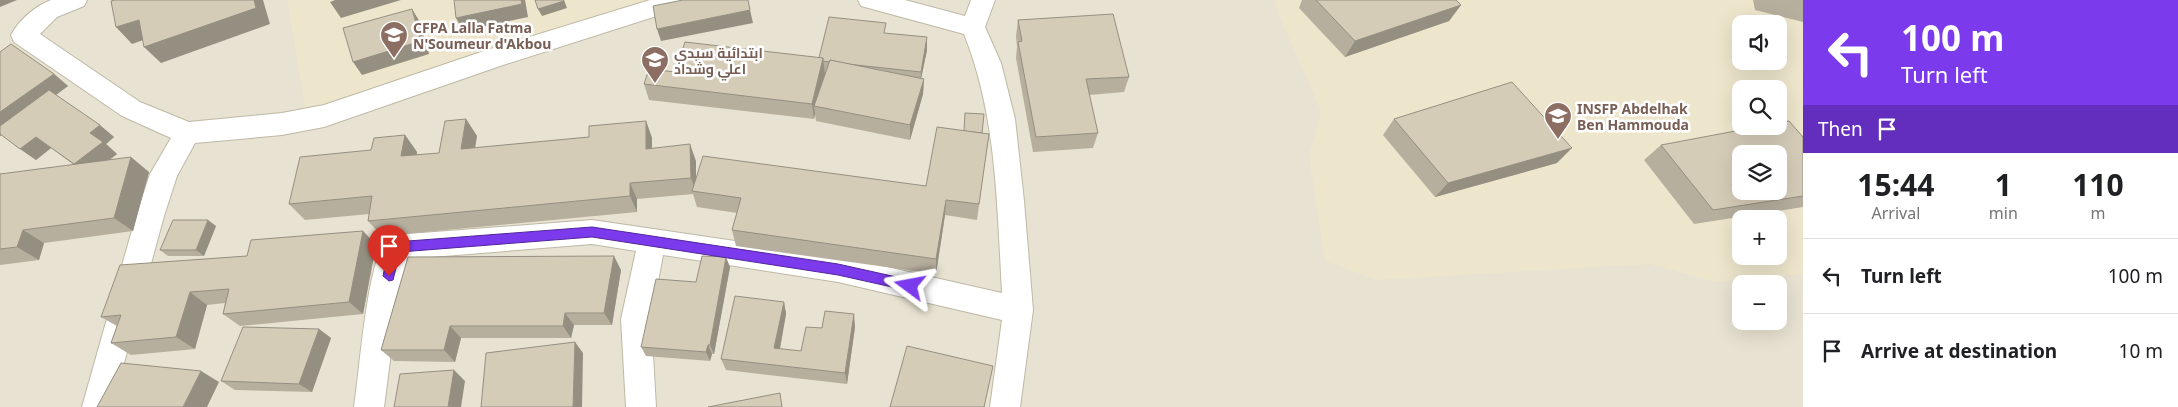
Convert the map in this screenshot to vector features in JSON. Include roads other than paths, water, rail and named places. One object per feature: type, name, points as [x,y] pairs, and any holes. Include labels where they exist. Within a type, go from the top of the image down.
[{"type":"street","points":[[75,0],[48,11],[15,42],[131,109],[187,133],[282,124],[324,116],[496,57],[679,0]]},
{"type":"street","points":[[870,0],[973,27]]},
{"type":"street","points":[[983,0],[973,27],[988,63],[1002,119],[1018,310],[1005,407]]},
{"type":"street","points":[[97,407],[150,216],[164,174],[187,133]]},
{"type":"street","points":[[369,407],[386,291],[395,247],[592,232],[838,270],[1018,310]]},
{"type":"street","points":[[641,407],[636,319],[652,240]]},
{"type":"place","name":"CFPA Lalla Fatma N'Soumeur d'Akbou","points":[[394,59]]},
{"type":"place","name":"ابتدائية سيدي اعلي وشداد","points":[[655,84]]},
{"type":"place","name":"INSFP Abdelhak Ben Hammouda","points":[[1558,140]]}]
